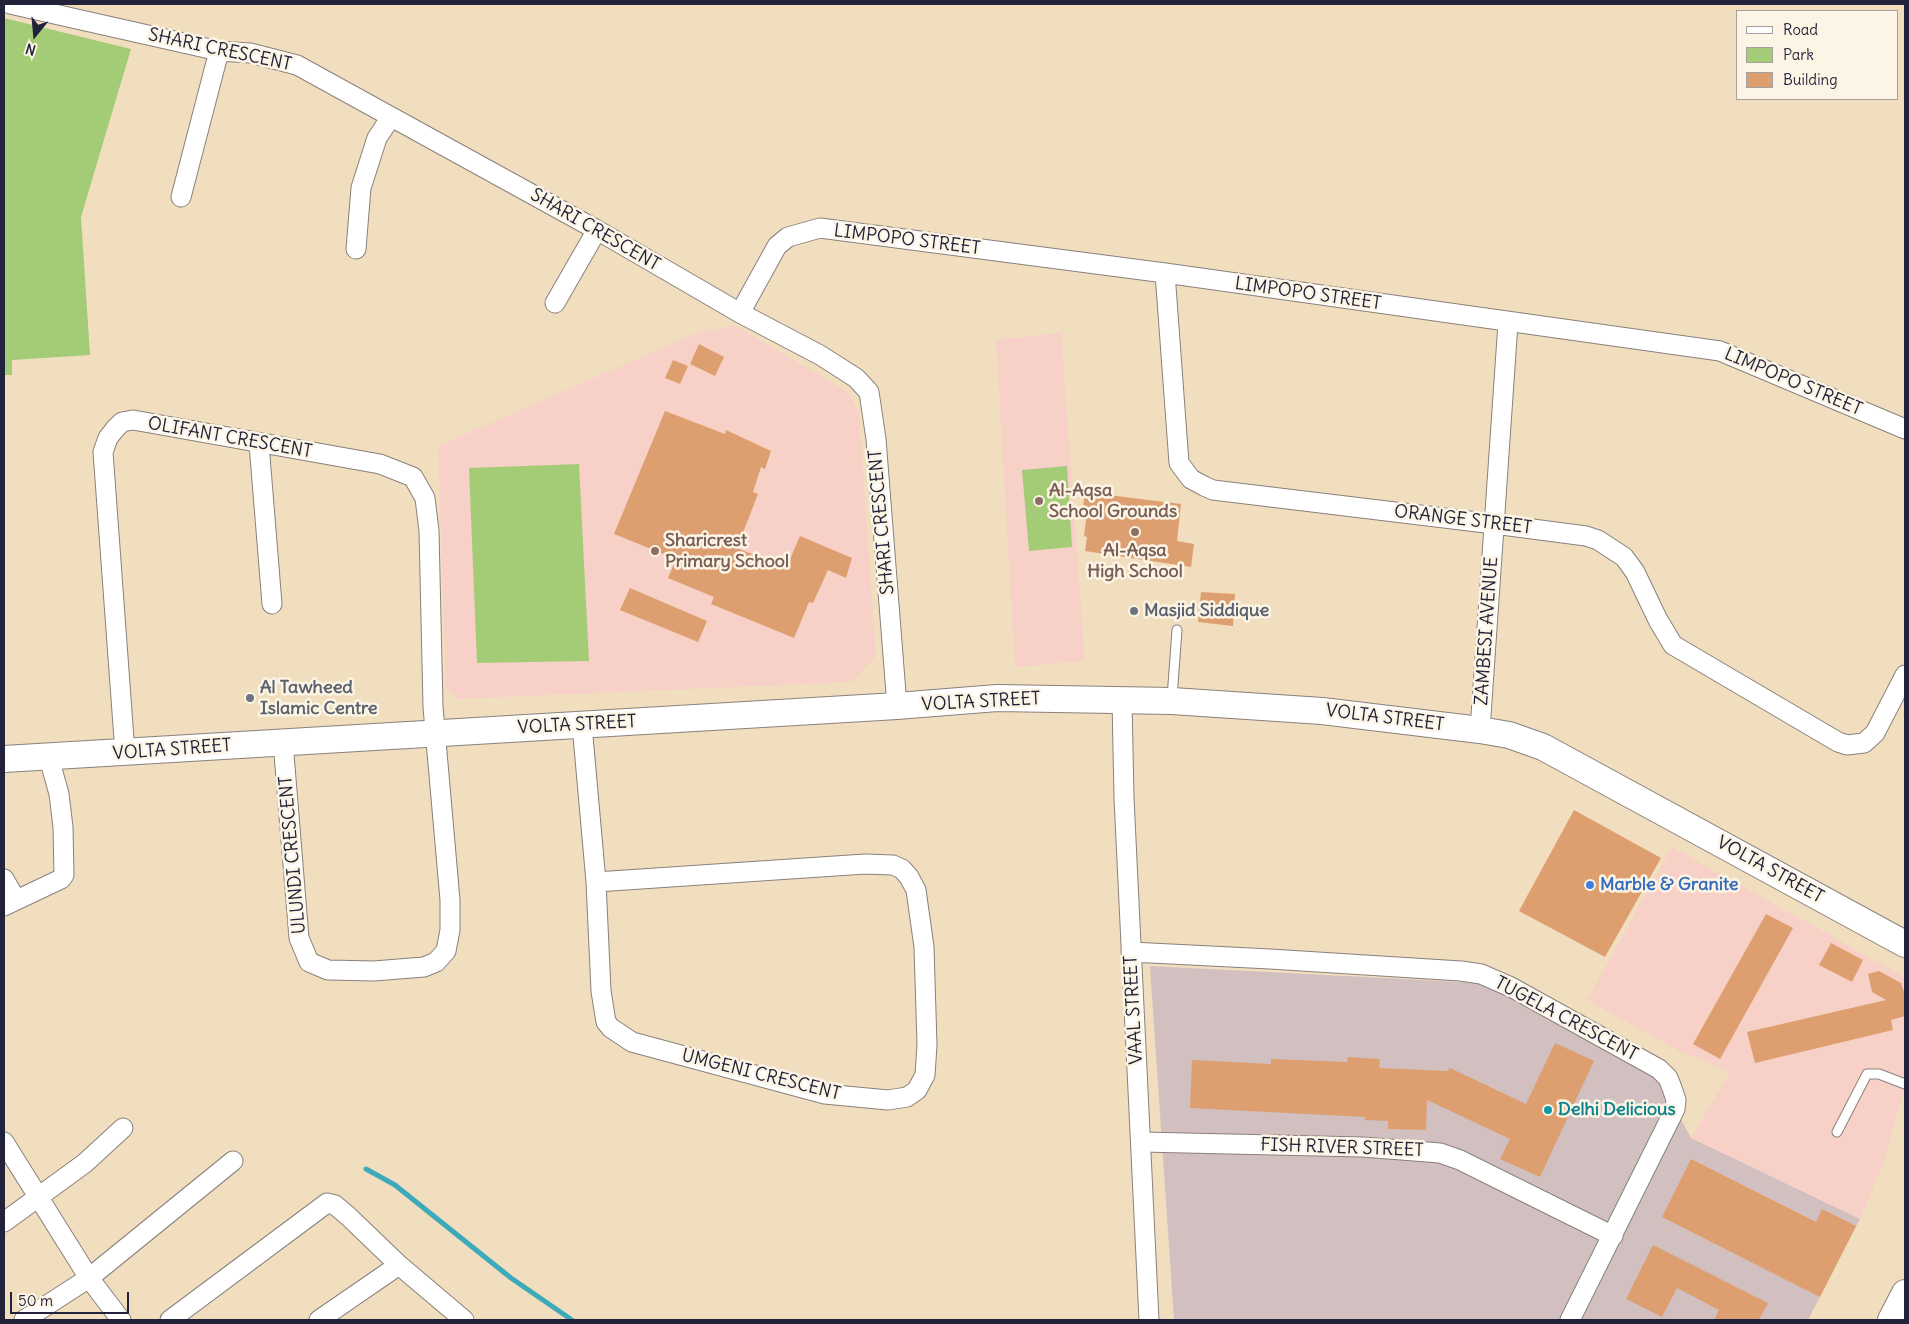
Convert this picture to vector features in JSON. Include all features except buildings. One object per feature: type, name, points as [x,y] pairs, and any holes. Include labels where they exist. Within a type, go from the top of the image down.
[{"type":"street","name":"SHARI CRESCENT","points":[[10,4],[219,51],[250,53],[297,65],[597,230],[740,313],[826,359],[856,378],[869,392],[876,439],[897,706]]},
{"type":"street","points":[[181,197],[219,51]]},
{"type":"street","points":[[356,250],[360,188],[378,138],[391,117]]},
{"type":"street","name":"LIMPOPO STREET","points":[[740,313],[777,246],[788,237],[820,228],[1166,273],[1508,323],[1720,351],[1905,429]]},
{"type":"street","points":[[556,302],[597,230]]},
{"type":"street","name":"ORANGE STREET","points":[[1166,273],[1177,450],[1179,463],[1191,479],[1214,490],[1586,536],[1610,546],[1624,557],[1635,572],[1658,620],[1673,645],[1838,742],[1847,745],[1864,743],[1871,738],[1879,728],[1905,675]]},
{"type":"street","name":"ZAMBESI AVENUE","points":[[1480,730],[1508,323]]},
{"type":"street","name":"OLIFANT CRESCENT","points":[[125,753],[103,452],[108,438],[122,422],[133,420],[259,444],[380,464],[413,477],[425,498],[429,531],[433,707],[436,733]]},
{"type":"street","points":[[259,444],[272,604]]},
{"type":"street","name":"VOLTA STREET","points":[[4,760],[897,706],[997,698],[1172,701],[1322,711],[1480,730],[1523,740],[1563,757],[1905,944]]},
{"type":"street","name":"VAAL STREET","points":[[1122,700],[1131,952],[1149,1320]]},
{"type":"street","name":"UMGENI CRESCENT","points":[[582,725],[596,882],[602,1006],[606,1022],[624,1038],[826,1094],[888,1100],[907,1096],[917,1090],[925,1075],[928,1044],[924,947],[916,890],[902,869],[893,865],[865,864],[596,882]]},
{"type":"street","name":"ULUNDI CRESCENT","points":[[283,742],[300,938],[304,952],[313,965],[328,970],[374,971],[424,967],[436,962],[446,951],[450,930],[450,900],[436,733]]},
{"type":"street","points":[[4,879],[10,903],[64,875],[63,827],[59,794],[49,758]]},
{"type":"street","name":"TUGELA CRESCENT","points":[[1131,952],[1358,964],[1481,974],[1511,986],[1651,1064],[1668,1078],[1676,1100],[1675,1109],[1614,1236],[1570,1320]]},
{"type":"street","points":[[4,1222],[85,1163],[123,1128]]},
{"type":"street","points":[[4,1142],[89,1278],[121,1320]]},
{"type":"street","name":"FISH RIVER STREET","points":[[1141,1142],[1363,1147],[1440,1153],[1460,1160],[1614,1236]]},
{"type":"street","points":[[24,1320],[89,1278],[233,1161]]},
{"type":"street","points":[[170,1320],[327,1203],[335,1205],[348,1216],[459,1319]]},
{"type":"street","points":[[319,1320],[399,1265]]},
{"type":"street","points":[[1891,1320],[1905,1293]]},
{"type":"lane","points":[[1172,701],[1176,630]]},
{"type":"lane","points":[[1838,1132],[1867,1074],[1879,1074],[1905,1084]]},
{"type":"shaded area","name":"Sharicrest Primary School","points":[[734,325],[848,392],[859,413],[876,656],[852,682],[458,699],[446,688],[438,446],[694,334]]},
{"type":"shaded area","name":"Al-Aqsa School Grounds","points":[[1061,333],[1085,661],[1015,667],[996,340]]},
{"type":"shaded area","points":[[1672,847],[1905,977],[1905,1085],[1883,1165],[1860,1219],[1691,1138],[1730,1072],[1681,1052],[1587,1000]]},
{"type":"shaded area","points":[[1150,966],[1482,983],[1548,1015],[1659,1078],[1691,1138],[1860,1219],[1808,1320],[1174,1320]]},
{"type":"green space","points":[[4,18],[131,49],[81,217],[90,355],[12,360],[12,375],[4,375]]},
{"type":"green space","points":[[579,464],[589,661],[477,663],[469,468]]},
{"type":"green space","points":[[1067,466],[1072,547],[1029,551],[1022,470]]},
{"type":"waterway","points":[[366,1169],[395,1185],[511,1278],[572,1320]]},
{"type":"place","name":"Al-Aqsa School Grounds","points":[[1039,501]]},
{"type":"place","name":"Al-Aqsa High School","points":[[1135,532]]},
{"type":"place","name":"Sharicrest Primary School","points":[[655,551]]},
{"type":"place","name":"Masjid Siddique","points":[[1134,611]]},
{"type":"place","name":"Al Tawheed Islamic Centre","points":[[250,698]]},
{"type":"place","name":"Marble & Granite","points":[[1590,885]]},
{"type":"place","name":"Delhi Delicious","points":[[1548,1110]]}]
